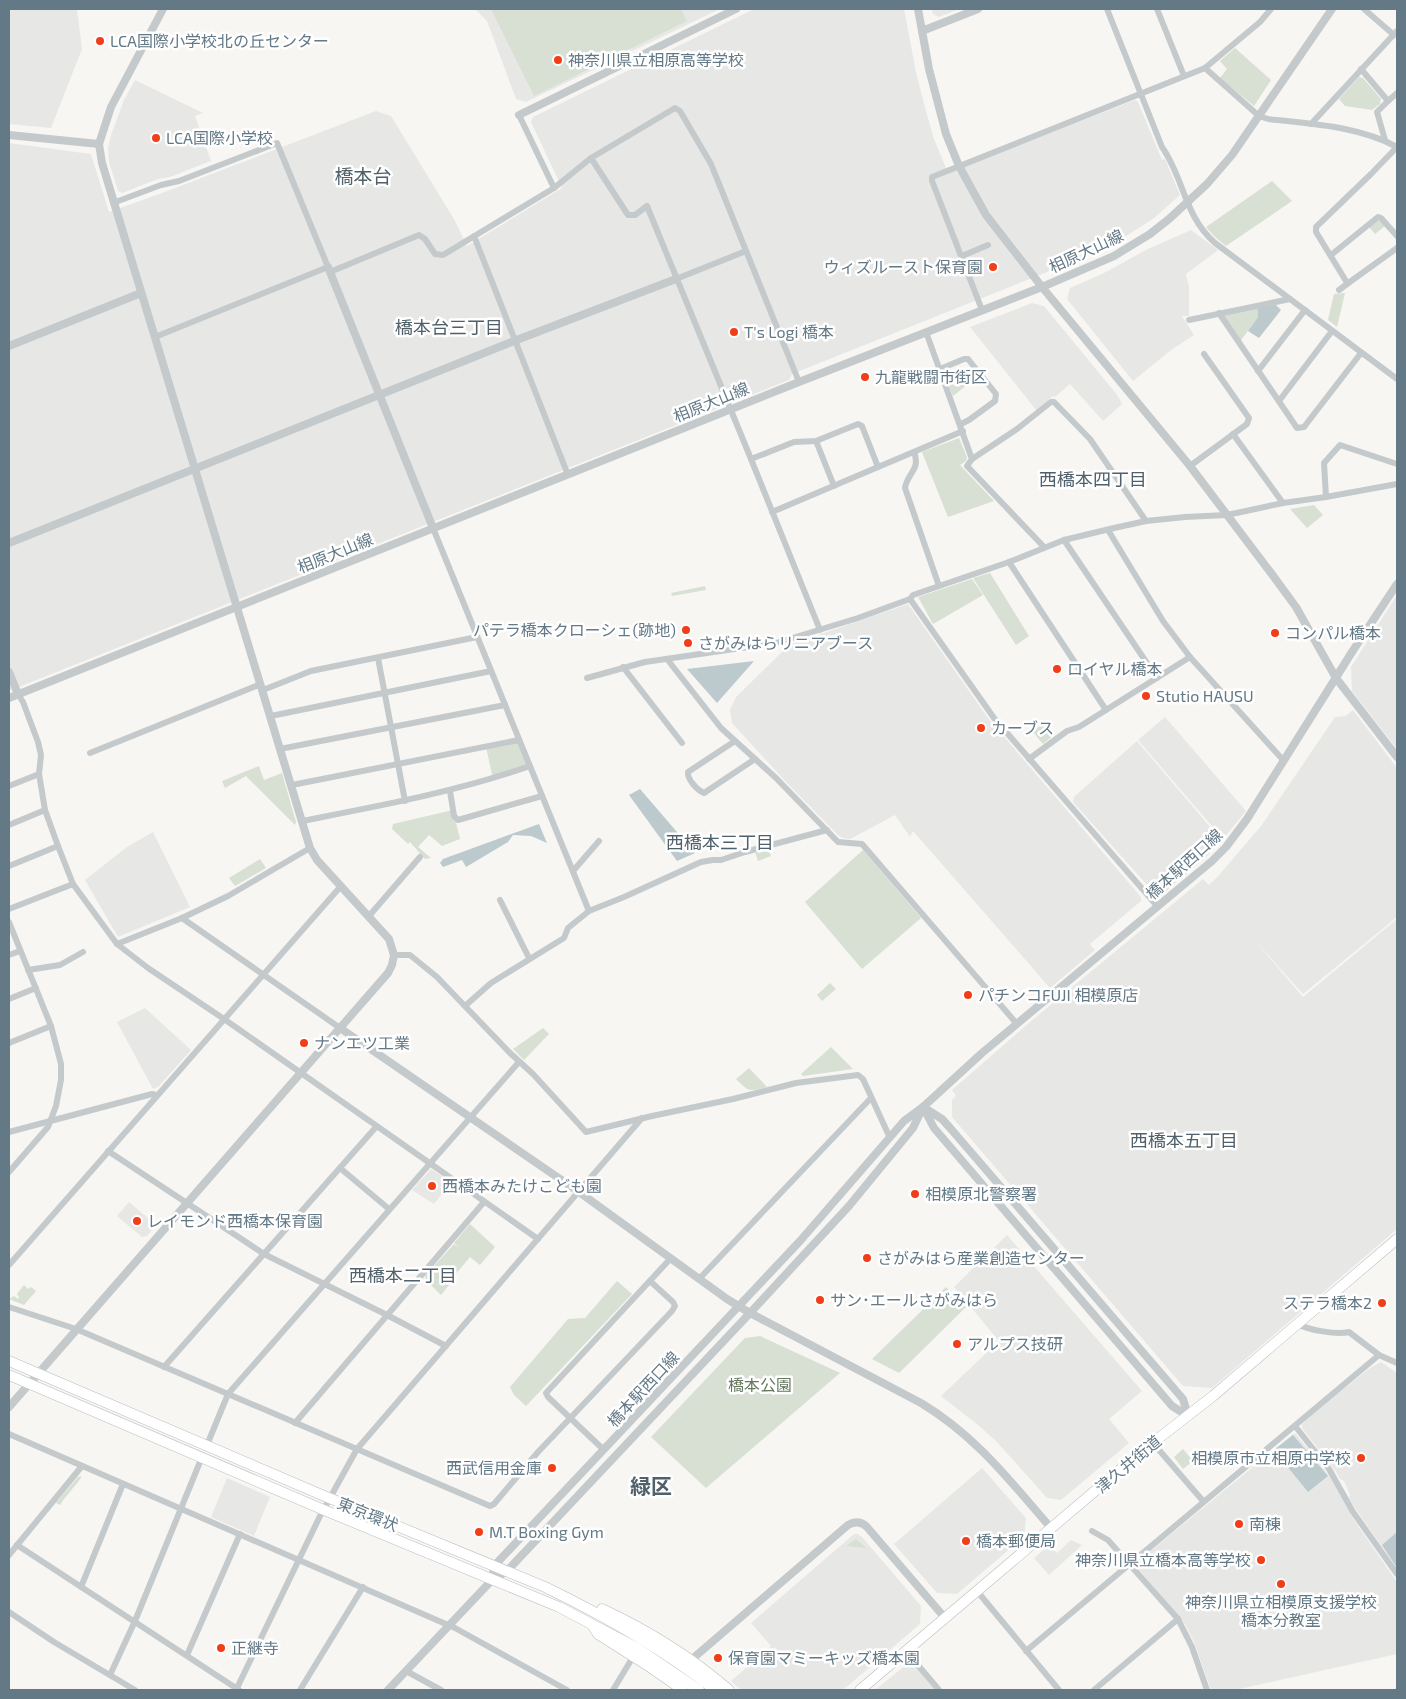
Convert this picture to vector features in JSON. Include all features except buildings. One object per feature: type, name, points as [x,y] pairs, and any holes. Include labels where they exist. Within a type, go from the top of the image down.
[{"type":"highway","name":"津久井街道","points":[[860,1690],[1050,1528],[1188,1416],[1397,1239]]},
{"type":"highway","name":"東京環状","points":[[9,1360],[576,1602],[660,1651],[715,1690]]},
{"type":"highway","name":"東京環状","points":[[9,1375],[324,1510],[559,1607],[649,1655],[699,1690]]},
{"type":"highway","points":[[576,1602],[601,1609],[632,1623],[691,1660],[729,1690]]},
{"type":"highway","points":[[591,1624],[598,1634],[683,1690]]},
{"type":"street","points":[[9,1407],[388,973],[394,955],[389,939],[317,860],[310,848],[102,163],[99,144],[118,91],[163,9]]},
{"type":"street","points":[[554,188],[519,115],[736,9]]},
{"type":"street","points":[[918,9],[937,101],[946,134],[959,166],[986,215],[1042,287],[1190,466],[1296,607],[1336,678],[1397,757]]},
{"type":"street","points":[[922,31],[978,9]]},
{"type":"street","points":[[1107,9],[1162,147],[1169,157],[1197,224],[1207,236],[1397,379]]},
{"type":"street","points":[[1156,9],[1184,76]]},
{"type":"street","points":[[982,310],[931,179],[934,175],[1205,68],[1260,22],[1271,9]]},
{"type":"street","name":"相原大山線","points":[[9,698],[1099,263],[1150,234],[1188,203],[1232,155],[1332,9]]},
{"type":"street","points":[[1311,124],[1360,69],[1396,33],[1364,9]]},
{"type":"street","points":[[1205,68],[1260,116],[1268,119],[1338,128],[1385,140],[1397,146],[1316,227],[1316,232],[1347,284]]},
{"type":"street","points":[[1360,69],[1388,101]]},
{"type":"street","points":[[1385,140],[1377,112],[1397,92]]},
{"type":"street","points":[[155,337],[419,235],[434,254],[438,256],[443,255],[554,188],[591,158],[673,109],[678,109],[711,164],[799,382]]},
{"type":"street","points":[[9,135],[99,144]]},
{"type":"street","points":[[113,203],[161,185],[179,181],[277,143],[589,911]]},
{"type":"street","points":[[591,158],[628,215],[635,215],[647,206],[752,459],[820,630]]},
{"type":"street","points":[[1331,255],[1378,217],[1397,236]]},
{"type":"street","points":[[474,236],[568,475]]},
{"type":"street","points":[[962,256],[988,245]]},
{"type":"street","points":[[1340,290],[1397,248]]},
{"type":"street","points":[[9,544],[514,341],[746,251]]},
{"type":"street","points":[[9,346],[141,293]]},
{"type":"street","points":[[1190,320],[1290,299]]},
{"type":"street","points":[[1258,371],[1305,310]]},
{"type":"street","points":[[1219,313],[1295,425],[1301,428],[1304,427],[1361,353]]},
{"type":"street","points":[[1279,402],[1332,331]]},
{"type":"street","points":[[926,332],[961,424],[972,459]]},
{"type":"street","points":[[1190,466],[1247,424],[1249,418],[1204,354]]},
{"type":"street","points":[[940,369],[964,359],[968,360],[996,394],[995,401],[961,424]]},
{"type":"street","points":[[1044,547],[967,464],[1017,429],[1051,402],[1054,402],[1090,439],[1146,521]]},
{"type":"street","points":[[752,459],[794,442],[816,441],[860,425],[878,467]]},
{"type":"street","points":[[772,512],[962,432]]},
{"type":"street","points":[[1233,434],[1283,503]]},
{"type":"street","points":[[816,441],[834,486]]},
{"type":"street","points":[[1326,497],[1324,463],[1340,445],[1397,464]]},
{"type":"street","points":[[914,452],[917,460],[916,467],[905,488],[939,586]]},
{"type":"street","points":[[587,678],[623,667],[776,643],[820,630],[910,598],[913,594],[1009,562],[1064,540],[1146,521],[1227,515],[1397,482]]},
{"type":"street","points":[[1108,530],[1163,621],[1190,657],[1284,761]]},
{"type":"street","points":[[1064,540],[1157,678]]},
{"type":"street","points":[[1009,562],[1106,710]]},
{"type":"street","name":"橋本駅西口線","points":[[494,1566],[839,1198],[904,1121],[923,1107],[1017,1024],[1158,907],[1226,847],[1247,819],[1397,584]]},
{"type":"street","points":[[910,598],[994,718],[1158,907]]},
{"type":"street","points":[[90,753],[262,687],[311,671],[478,637]]},
{"type":"street","points":[[1029,759],[1068,730],[1079,727],[1190,657]]},
{"type":"street","points":[[378,658],[405,801]]},
{"type":"street","points":[[667,659],[721,728],[755,759],[838,842],[862,844],[1017,1024]]},
{"type":"street","points":[[623,667],[682,743]]},
{"type":"street","points":[[9,672],[38,742],[41,755],[39,774],[45,810],[58,846],[73,884],[116,944],[538,1239]]},
{"type":"street","points":[[270,716],[491,672]]},
{"type":"street","points":[[280,749],[505,705]]},
{"type":"street","points":[[292,785],[519,740]]},
{"type":"street","points":[[735,741],[688,772],[688,777],[699,791],[704,792],[755,759]]},
{"type":"street","points":[[302,821],[450,791],[530,766]]},
{"type":"street","points":[[9,786],[39,774]]},
{"type":"street","points":[[450,791],[454,816],[458,820],[542,796]]},
{"type":"street","points":[[9,825],[45,810]]},
{"type":"street","points":[[465,1006],[491,983],[564,938],[568,928],[589,911],[701,862],[721,860],[827,830]]},
{"type":"street","points":[[573,871],[599,841]]},
{"type":"street","points":[[9,866],[58,846]]},
{"type":"street","points":[[116,944],[182,918],[228,896],[310,848]]},
{"type":"street","points":[[369,916],[420,857]]},
{"type":"street","points":[[9,909],[73,884]]},
{"type":"street","points":[[9,1265],[341,886]]},
{"type":"street","points":[[500,900],[529,958]]},
{"type":"street","points":[[182,918],[578,1192],[739,1306],[922,1403],[955,1425],[984,1452],[1050,1528]]},
{"type":"street","points":[[9,922],[51,1026],[61,1064],[61,1080],[51,1122],[9,1172]]},
{"type":"street","points":[[9,955],[20,950]]},
{"type":"street","points":[[28,970],[60,965],[83,952]]},
{"type":"street","points":[[394,955],[410,955],[437,977],[519,1062],[533,1074],[586,1132],[642,1118],[719,1103],[796,1083],[858,1076],[863,1079],[890,1138]]},
{"type":"street","points":[[9,999],[36,988]]},
{"type":"street","points":[[9,1043],[51,1026]]},
{"type":"street","points":[[207,1445],[228,1394],[519,1062]]},
{"type":"street","points":[[9,1132],[152,1094],[156,1095]]},
{"type":"street","points":[[699,1279],[871,1098]]},
{"type":"street","points":[[923,1107],[934,1128],[1141,1371],[1172,1406],[1188,1416]]},
{"type":"street","points":[[923,1107],[942,1119],[951,1129],[1183,1399],[1188,1416]]},
{"type":"street","name":"橋本駅西口線","points":[[492,1580],[507,1571],[848,1206],[913,1128],[923,1107]]},
{"type":"street","points":[[17,1545],[238,1690],[299,1560],[357,1449],[642,1118]]},
{"type":"street","points":[[164,1367],[376,1127]]},
{"type":"street","points":[[108,1151],[264,1254],[446,1346]]},
{"type":"street","points":[[340,1168],[389,1210]]},
{"type":"street","points":[[295,1423],[484,1202]]},
{"type":"street","points":[[604,1450],[546,1393],[671,1258]]},
{"type":"street","points":[[9,1307],[76,1329],[490,1506],[494,1504],[538,1452],[674,1308],[673,1302],[650,1281]]},
{"type":"street","points":[[1297,1324],[1306,1328],[1349,1332],[1379,1356],[1397,1363]]},
{"type":"street","points":[[1026,1650],[1379,1356]]},
{"type":"street","points":[[1295,1426],[1329,1468],[1353,1512],[1397,1574]]},
{"type":"street","points":[[9,1434],[449,1625],[567,1690]]},
{"type":"street","points":[[1153,1443],[1203,1501]]},
{"type":"street","points":[[110,1675],[135,1622],[202,1457]]},
{"type":"street","points":[[9,1555],[82,1466]]},
{"type":"street","points":[[81,1587],[123,1484]]},
{"type":"street","points":[[691,1660],[848,1525],[855,1522],[867,1526],[945,1618]]},
{"type":"street","points":[[1092,1531],[1108,1540],[1178,1620],[1192,1647],[1206,1690]]},
{"type":"street","points":[[187,1656],[240,1534]]},
{"type":"street","points":[[388,1690],[492,1580],[494,1566]]},
{"type":"street","points":[[300,1690],[363,1587]]},
{"type":"street","points":[[977,1591],[1059,1690]]},
{"type":"street","points":[[9,1612],[42,1635],[135,1690]]},
{"type":"street","points":[[1094,1690],[1178,1620]]},
{"type":"street","points":[[906,1651],[940,1690]]},
{"type":"street","points":[[613,1690],[633,1656]]},
{"type":"street","points":[[406,1671],[441,1690]]},
{"type":"shaded area","points":[[9,9],[77,9],[82,49],[51,128],[9,124]]},
{"type":"shaded area","name":"神奈川県立相原高等学校","points":[[475,9],[720,9],[526,102],[516,99],[487,21]]},
{"type":"shaded area","points":[[754,9],[904,9],[924,104],[934,139],[948,173],[1135,100],[1138,102],[1162,160],[1165,159],[1180,195],[1154,218],[1120,240],[1085,257],[792,374],[789,380],[9,691],[9,143],[91,154],[109,212],[376,111],[391,116],[454,219],[467,246],[562,188],[531,122],[533,117]]},
{"type":"shaded area","points":[[932,9],[959,9],[939,17],[933,14]]},
{"type":"shaded area","name":"LCA国際小学校","points":[[135,80],[203,113],[195,116],[211,161],[122,193],[118,191],[109,162],[108,148],[124,100]]},
{"type":"shaded area","points":[[1191,230],[1218,250],[1186,274],[1189,287],[1189,316],[1182,316],[1194,335],[1171,350],[1133,381],[1067,299],[1070,288]]},
{"type":"shaded area","points":[[1273,302],[1281,310],[1259,338],[1248,331],[1258,317],[1257,306]]},
{"type":"shaded area","points":[[1032,303],[1044,306],[1118,396],[1122,404],[1103,421],[1070,384],[1037,411],[970,327]]},
{"type":"shaded area","points":[[1397,595],[1397,749],[1352,691],[1351,667]]},
{"type":"shaded area","points":[[908,604],[988,718],[1141,897],[1141,901],[1090,944],[1095,950],[1050,988],[913,831],[910,837],[895,815],[850,839],[843,838],[785,781],[732,723],[730,710],[736,697],[789,645]]},
{"type":"shaded area","points":[[754,661],[717,703],[687,669]]},
{"type":"shaded area","points":[[1353,710],[1397,768],[1397,917],[1303,994],[1251,936],[1303,997],[1397,919],[1397,1229],[1212,1388],[1183,1386],[952,1117],[952,1100],[956,1096],[952,1090],[1030,1022],[1203,879],[1209,885],[1261,826],[1335,717],[1346,716]]},
{"type":"shaded area","points":[[1165,717],[1246,811],[1223,839],[1138,740]]},
{"type":"shaded area","points":[[1137,741],[1222,841],[1203,860],[1159,897],[1073,802],[1074,797]]},
{"type":"shaded area","points":[[640,789],[695,853],[677,861],[629,795]]},
{"type":"shaded area","points":[[539,824],[547,843],[531,836],[513,835],[508,842],[466,867],[462,860],[443,867],[440,863],[443,859]]},
{"type":"shaded area","points":[[153,832],[190,907],[118,937],[85,880],[127,847]]},
{"type":"shaded area","points":[[145,1008],[191,1050],[159,1086],[153,1089],[117,1022]]},
{"type":"shaded area","name":"西橋本みたけこども園","points":[[431,1169],[451,1182],[434,1204],[412,1190]]},
{"type":"shaded area","name":"レイモンド西橋本保育園","points":[[129,1202],[156,1225],[147,1236],[142,1237],[117,1216]]},
{"type":"shaded area","points":[[1007,1235],[1142,1391],[1109,1419],[1129,1443],[1061,1500],[1047,1498],[996,1441],[941,1396],[999,1341],[954,1287]]},
{"type":"shaded area","name":"相模原市立相原中学校","points":[[1381,1362],[1397,1373],[1397,1568],[1349,1498],[1350,1495],[1344,1481],[1340,1479],[1302,1428],[1302,1424],[1318,1409],[1370,1368]]},
{"type":"shaded area","name":"神奈川県立橋本高等学校","points":[[1293,1434],[1296,1434],[1331,1479],[1354,1520],[1397,1582],[1397,1654],[1235,1690],[1211,1690],[1194,1642],[1185,1624],[1137,1567],[1137,1562]]},
{"type":"shaded area","points":[[1293,1435],[1328,1476],[1308,1492],[1274,1450]]},
{"type":"shaded area","points":[[982,1468],[1026,1518],[1024,1537],[957,1594],[937,1593],[894,1544]]},
{"type":"shaded area","points":[[227,1478],[270,1497],[254,1536],[211,1517]]},
{"type":"shaded area","points":[[1397,1532],[1397,1568],[1382,1545]]},
{"type":"shaded area","points":[[854,1534],[862,1537],[921,1606],[920,1624],[843,1690],[741,1690],[731,1681],[771,1646],[751,1623]]},
{"type":"shaded area","points":[[1071,1540],[1082,1545],[1049,1575],[1034,1558],[1049,1545],[1057,1553]]},
{"type":"shaded area","points":[[911,1661],[935,1690],[875,1690]]},
{"type":"green space","name":"神奈川県立相原高等学校","points":[[491,9],[681,9],[687,21],[534,96]]},
{"type":"green space","points":[[1235,48],[1271,80],[1254,106],[1220,78],[1227,69],[1220,61]]},
{"type":"green space","points":[[1359,77],[1363,78],[1381,99],[1380,104],[1372,110],[1345,106],[1339,99]]},
{"type":"green space","points":[[1272,181],[1292,201],[1226,246],[1206,227]]},
{"type":"green space","points":[[1375,221],[1380,221],[1385,226],[1375,234],[1369,227]]},
{"type":"green space","points":[[1345,293],[1337,327],[1328,320],[1334,294]]},
{"type":"green space","points":[[1257,306],[1258,317],[1239,343],[1219,313]]},
{"type":"green space","points":[[963,377],[968,384],[953,396],[946,379],[955,386]]},
{"type":"green space","points":[[959,438],[967,457],[966,461],[960,465],[994,501],[948,517],[922,452]]},
{"type":"green space","points":[[1314,505],[1323,515],[1307,528],[1290,509]]},
{"type":"green space","points":[[990,573],[1029,636],[1016,645],[973,578]]},
{"type":"green space","points":[[972,579],[983,595],[933,624],[918,597]]},
{"type":"green space","points":[[705,586],[706,590],[672,596],[671,593]]},
{"type":"green space","points":[[1044,722],[1055,734],[1043,744],[1033,732]]},
{"type":"green space","points":[[519,740],[530,766],[493,779],[486,747]]},
{"type":"green space","points":[[259,766],[264,780],[282,773],[296,822],[295,825],[246,776],[225,788],[222,781]]},
{"type":"green space","points":[[453,810],[460,839],[442,846],[429,835],[418,847],[431,858],[425,859],[410,842],[408,844],[392,829],[393,824]]},
{"type":"green space","points":[[768,848],[771,856],[758,861],[755,851]]},
{"type":"green space","points":[[863,850],[921,918],[862,969],[805,902]]},
{"type":"green space","points":[[260,859],[266,868],[235,886],[229,878]]},
{"type":"green space","points":[[830,983],[836,989],[822,1001],[817,995]]},
{"type":"green space","points":[[543,1028],[549,1034],[524,1060],[513,1049]]},
{"type":"green space","points":[[831,1047],[853,1069],[803,1076],[801,1074]]},
{"type":"green space","points":[[749,1068],[767,1087],[750,1090],[736,1079]]},
{"type":"green space","points":[[470,1224],[495,1247],[480,1265],[470,1257],[448,1283],[449,1285],[441,1295],[426,1280],[425,1276],[454,1244],[460,1248],[454,1243]]},
{"type":"green space","points":[[617,1281],[632,1294],[526,1406],[514,1395],[510,1387],[568,1319],[585,1318]]},
{"type":"green space","points":[[24,1285],[28,1289],[31,1287],[36,1291],[24,1305],[9,1299],[14,1296],[18,1299],[17,1294]]},
{"type":"green space","points":[[946,1287],[966,1307],[899,1373],[872,1359]]},
{"type":"green space","name":"橋本公園","points":[[760,1336],[840,1373],[706,1488],[651,1437],[745,1338]]},
{"type":"green space","points":[[1183,1449],[1193,1461],[1183,1469],[1174,1457]]},
{"type":"green space","points":[[82,1476],[60,1505],[56,1503],[78,1477]]},
{"type":"green space","points":[[856,1539],[866,1548],[846,1546]]},
{"type":"place","name":"LCA国際小学校北の丘センター","points":[[100,41]]},
{"type":"place","name":"神奈川県立相原高等学校","points":[[558,60]]},
{"type":"place","name":"LCA国際小学校","points":[[156,138]]},
{"type":"place","name":"ウィズルースト保育園","points":[[993,267]]},
{"type":"place","name":"T's Logi 橋本","points":[[734,332]]},
{"type":"place","name":"九龍戦闘市街区","points":[[865,377]]},
{"type":"place","name":"パテラ橋本クローシェ(跡地)","points":[[686,630]]},
{"type":"place","name":"コンパル橋本","points":[[1275,633]]},
{"type":"place","name":"さがみはらリニアブース","points":[[688,643]]},
{"type":"place","name":"ロイヤル橋本","points":[[1057,669]]},
{"type":"place","name":"Stutio HAUSU","points":[[1146,696]]},
{"type":"place","name":"カーブス","points":[[981,728]]},
{"type":"place","name":"パチンコFUJI 相模原店","points":[[968,995]]},
{"type":"place","name":"ナンエツ工業","points":[[304,1043]]},
{"type":"place","name":"西橋本みたけこども園","points":[[432,1186]]},
{"type":"place","name":"相模原北警察署","points":[[915,1194]]},
{"type":"place","name":"レイモンド西橋本保育園","points":[[137,1221]]},
{"type":"place","name":"さがみはら産業創造センター","points":[[867,1258]]},
{"type":"place","name":"サン･エールさがみはら","points":[[820,1300]]},
{"type":"place","name":"ステラ橋本2","points":[[1382,1303]]},
{"type":"place","name":"アルプス技研","points":[[957,1344]]},
{"type":"place","name":"相模原市立相原中学校","points":[[1361,1458]]},
{"type":"place","name":"西武信用金庫","points":[[552,1468]]},
{"type":"place","name":"南棟","points":[[1239,1524]]},
{"type":"place","name":"M.T Boxing Gym","points":[[479,1532]]},
{"type":"place","name":"橋本郵便局","points":[[966,1541]]},
{"type":"place","name":"神奈川県立橋本高等学校","points":[[1261,1560]]},
{"type":"place","name":"神奈川県立相模原支援学校 橋本分教室","points":[[1281,1584]]},
{"type":"place","name":"正継寺","points":[[221,1648]]},
{"type":"place","name":"保育園マミーキッズ橋本園","points":[[718,1658]]},
{"type":"district","name":"橋本台","points":[[363,176]]},
{"type":"district","name":"橋本台三丁目","points":[[449,328]]},
{"type":"district","name":"西橋本四丁目","points":[[1093,480]]},
{"type":"district","name":"西橋本三丁目","points":[[720,843]]},
{"type":"district","name":"西橋本五丁目","points":[[1184,1141]]},
{"type":"district","name":"西橋本二丁目","points":[[403,1276]]},
{"type":"district","name":"緑区","points":[[651,1487]]}]
